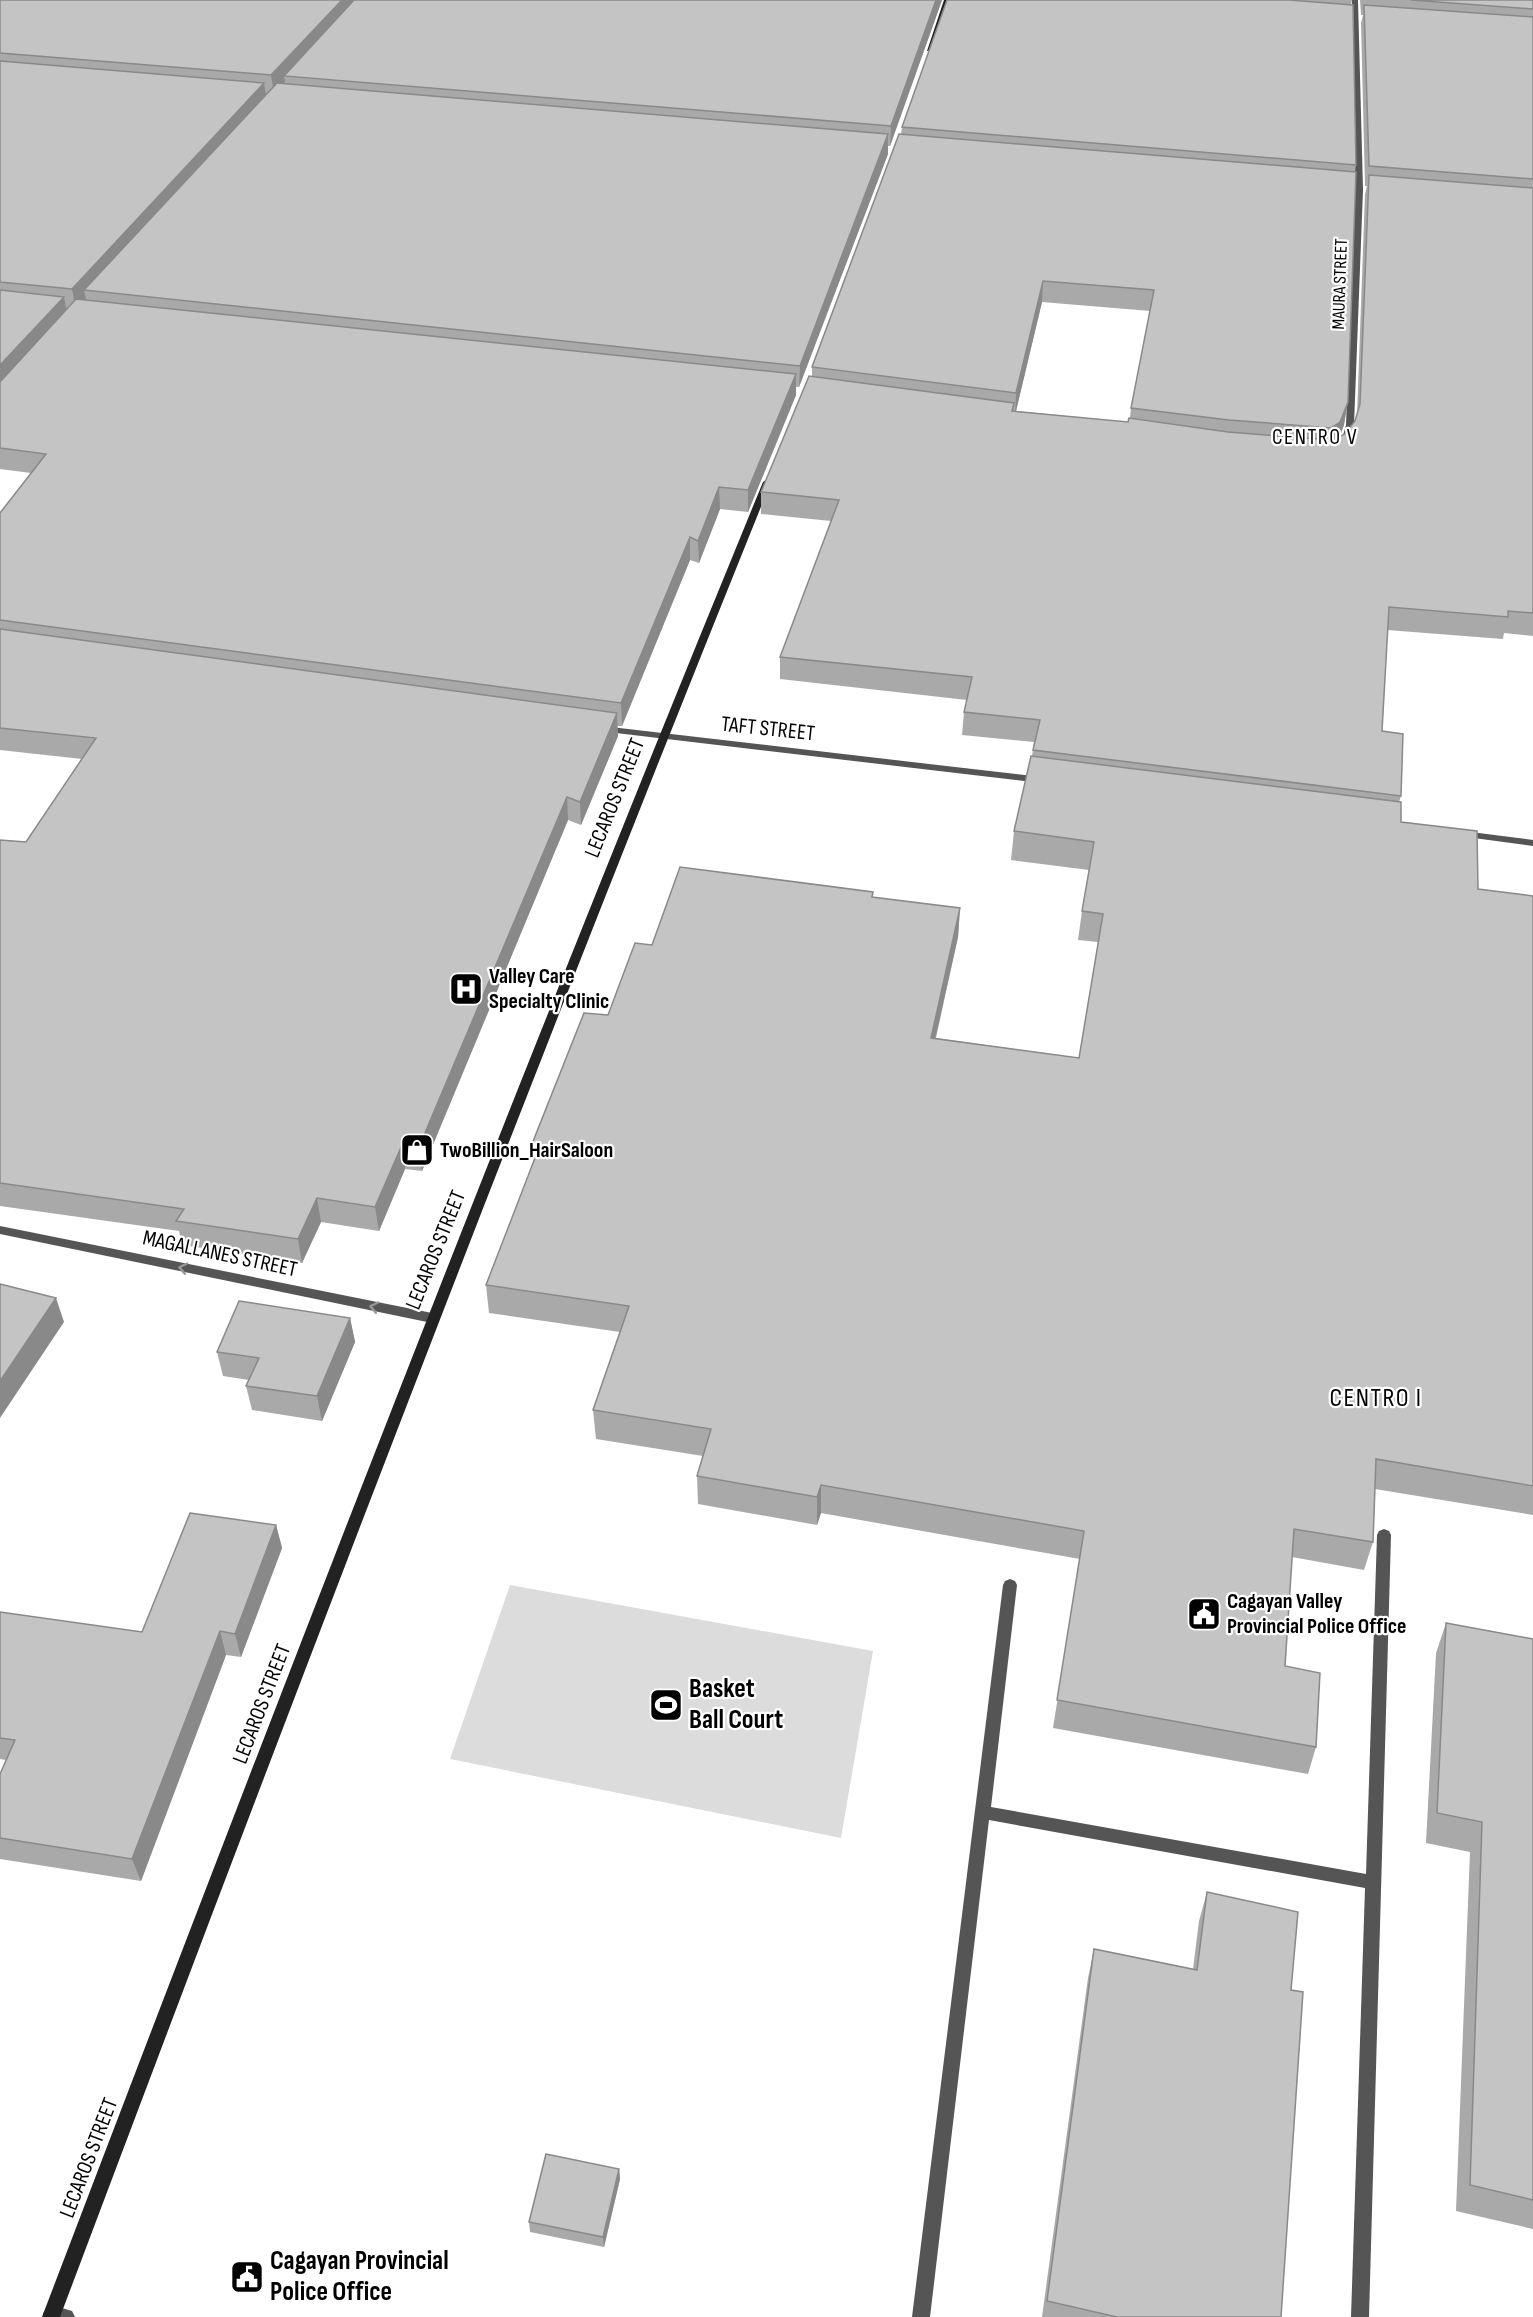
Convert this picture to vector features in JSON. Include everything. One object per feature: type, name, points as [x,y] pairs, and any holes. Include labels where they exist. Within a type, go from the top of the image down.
[{"type":"street","points":[[928,54],[946,0]]},
{"type":"street","name":"MAURA STREET","points":[[1337,453],[1345,444],[1350,425],[1359,190],[1355,0]]},
{"type":"street","points":[[1343,19],[1367,21]]},
{"type":"street","points":[[1347,189],[1370,191]]},
{"type":"street","name":"LECAROS STREET","points":[[56,2316],[432,1318],[662,737],[773,467]]},
{"type":"street","name":"TAFT STREET","points":[[591,727],[1048,780]]},
{"type":"street","points":[[1450,832],[1533,843]]},
{"type":"street","name":"MAGALLANES STREET","points":[[0,1230],[432,1318]]},
{"type":"street","points":[[1360,2317],[1384,1535]]},
{"type":"street","points":[[921,2317],[1010,1585]]},
{"type":"street","points":[[983,1812],[1373,1882]]},
{"type":"shaded area","name":"Basket Ball Court","points":[[510,1585],[873,1651],[841,1838],[450,1759]]},
{"type":"building","points":[[0,0],[342,0],[271,75],[0,53]]},
{"type":"building","points":[[354,0],[936,0],[891,126],[284,76]]},
{"type":"building","points":[[947,0],[1289,0],[1353,5],[1356,165],[902,127]]},
{"type":"building","points":[[1411,0],[1533,0],[1533,9]]},
{"type":"building","points":[[1364,5],[1533,17],[1533,179],[1369,166]]},
{"type":"building","points":[[0,61],[264,83],[72,289],[0,282]]},
{"type":"building","points":[[277,83],[888,134],[800,366],[84,290]]},
{"type":"building","points":[[899,134],[1356,172],[1348,402],[1340,422],[1331,428],[1229,420],[1131,408],[1154,290],[1043,281],[1016,393],[812,367]]},
{"type":"building","points":[[1369,175],[1533,188],[1533,613],[1508,611],[1508,617],[1389,607],[1382,731],[1403,734],[1401,796],[1033,750],[1040,720],[964,712],[972,677],[780,657],[839,500],[761,492],[809,376],[1014,403],[1012,411],[1128,422],[1129,418],[1228,432],[1332,440],[1345,434],[1355,421],[1360,404]]},
{"type":"building","points":[[0,290],[64,297],[0,365]]},
{"type":"building","points":[[76,299],[796,374],[748,490],[719,487],[698,541],[690,537],[621,703],[0,620],[0,513],[46,454],[0,448],[0,382]]},
{"type":"building","points":[[0,629],[617,713],[580,802],[567,797],[419,1147],[402,1145],[375,1207],[317,1198],[298,1239],[176,1221],[184,1209],[0,1183],[0,840],[26,842],[96,738],[0,728]]},
{"type":"building","points":[[1031,756],[1401,802],[1401,822],[1477,831],[1478,889],[1533,896],[1533,1486],[1376,1459],[1373,1542],[1294,1529],[1285,1666],[1320,1673],[1316,1747],[1057,1700],[1084,1531],[821,1485],[817,1497],[697,1476],[711,1429],[593,1410],[629,1306],[486,1285],[540,1145],[532,1144],[584,1013],[608,1015],[635,943],[652,945],[680,867],[873,892],[872,897],[960,908],[931,1038],[1079,1058],[1103,914],[1082,911],[1094,842],[1014,831]]},
{"type":"building","points":[[0,1284],[56,1298],[0,1381]]},
{"type":"building","points":[[239,1301],[350,1318],[317,1396],[246,1386],[259,1358],[217,1352]]},
{"type":"building","points":[[190,1513],[276,1525],[235,1634],[220,1631],[132,1859],[0,1838],[0,1774],[15,1740],[0,1738],[0,1612],[142,1632]]},
{"type":"building","points":[[1446,1623],[1533,1639],[1533,2200],[1470,2185],[1482,1822],[1437,1813]]},
{"type":"building","points":[[1207,1892],[1298,1912],[1291,1990],[1303,1992],[1281,2317],[1117,2317],[1047,2301],[1094,1949],[1197,1970]]},
{"type":"building","points":[[546,2154],[619,2169],[603,2237],[529,2222]]},
{"type":"place","name":"Valley Care Specialty Clinic","points":[[466,989]]},
{"type":"place","name":"TwoBillion_HairSaloon","points":[[417,1150]]},
{"type":"place","name":"Cagayan Valley Provincial Police Office","points":[[1204,1614]]},
{"type":"place","name":"Basket Ball Court","points":[[666,1705]]},
{"type":"place","name":"Cagayan Provincial Police Office","points":[[247,2277]]},
{"type":"district","name":"CENTRO V","points":[[1315,437]]},
{"type":"district","name":"CENTRO I","points":[[1376,1398]]}]
